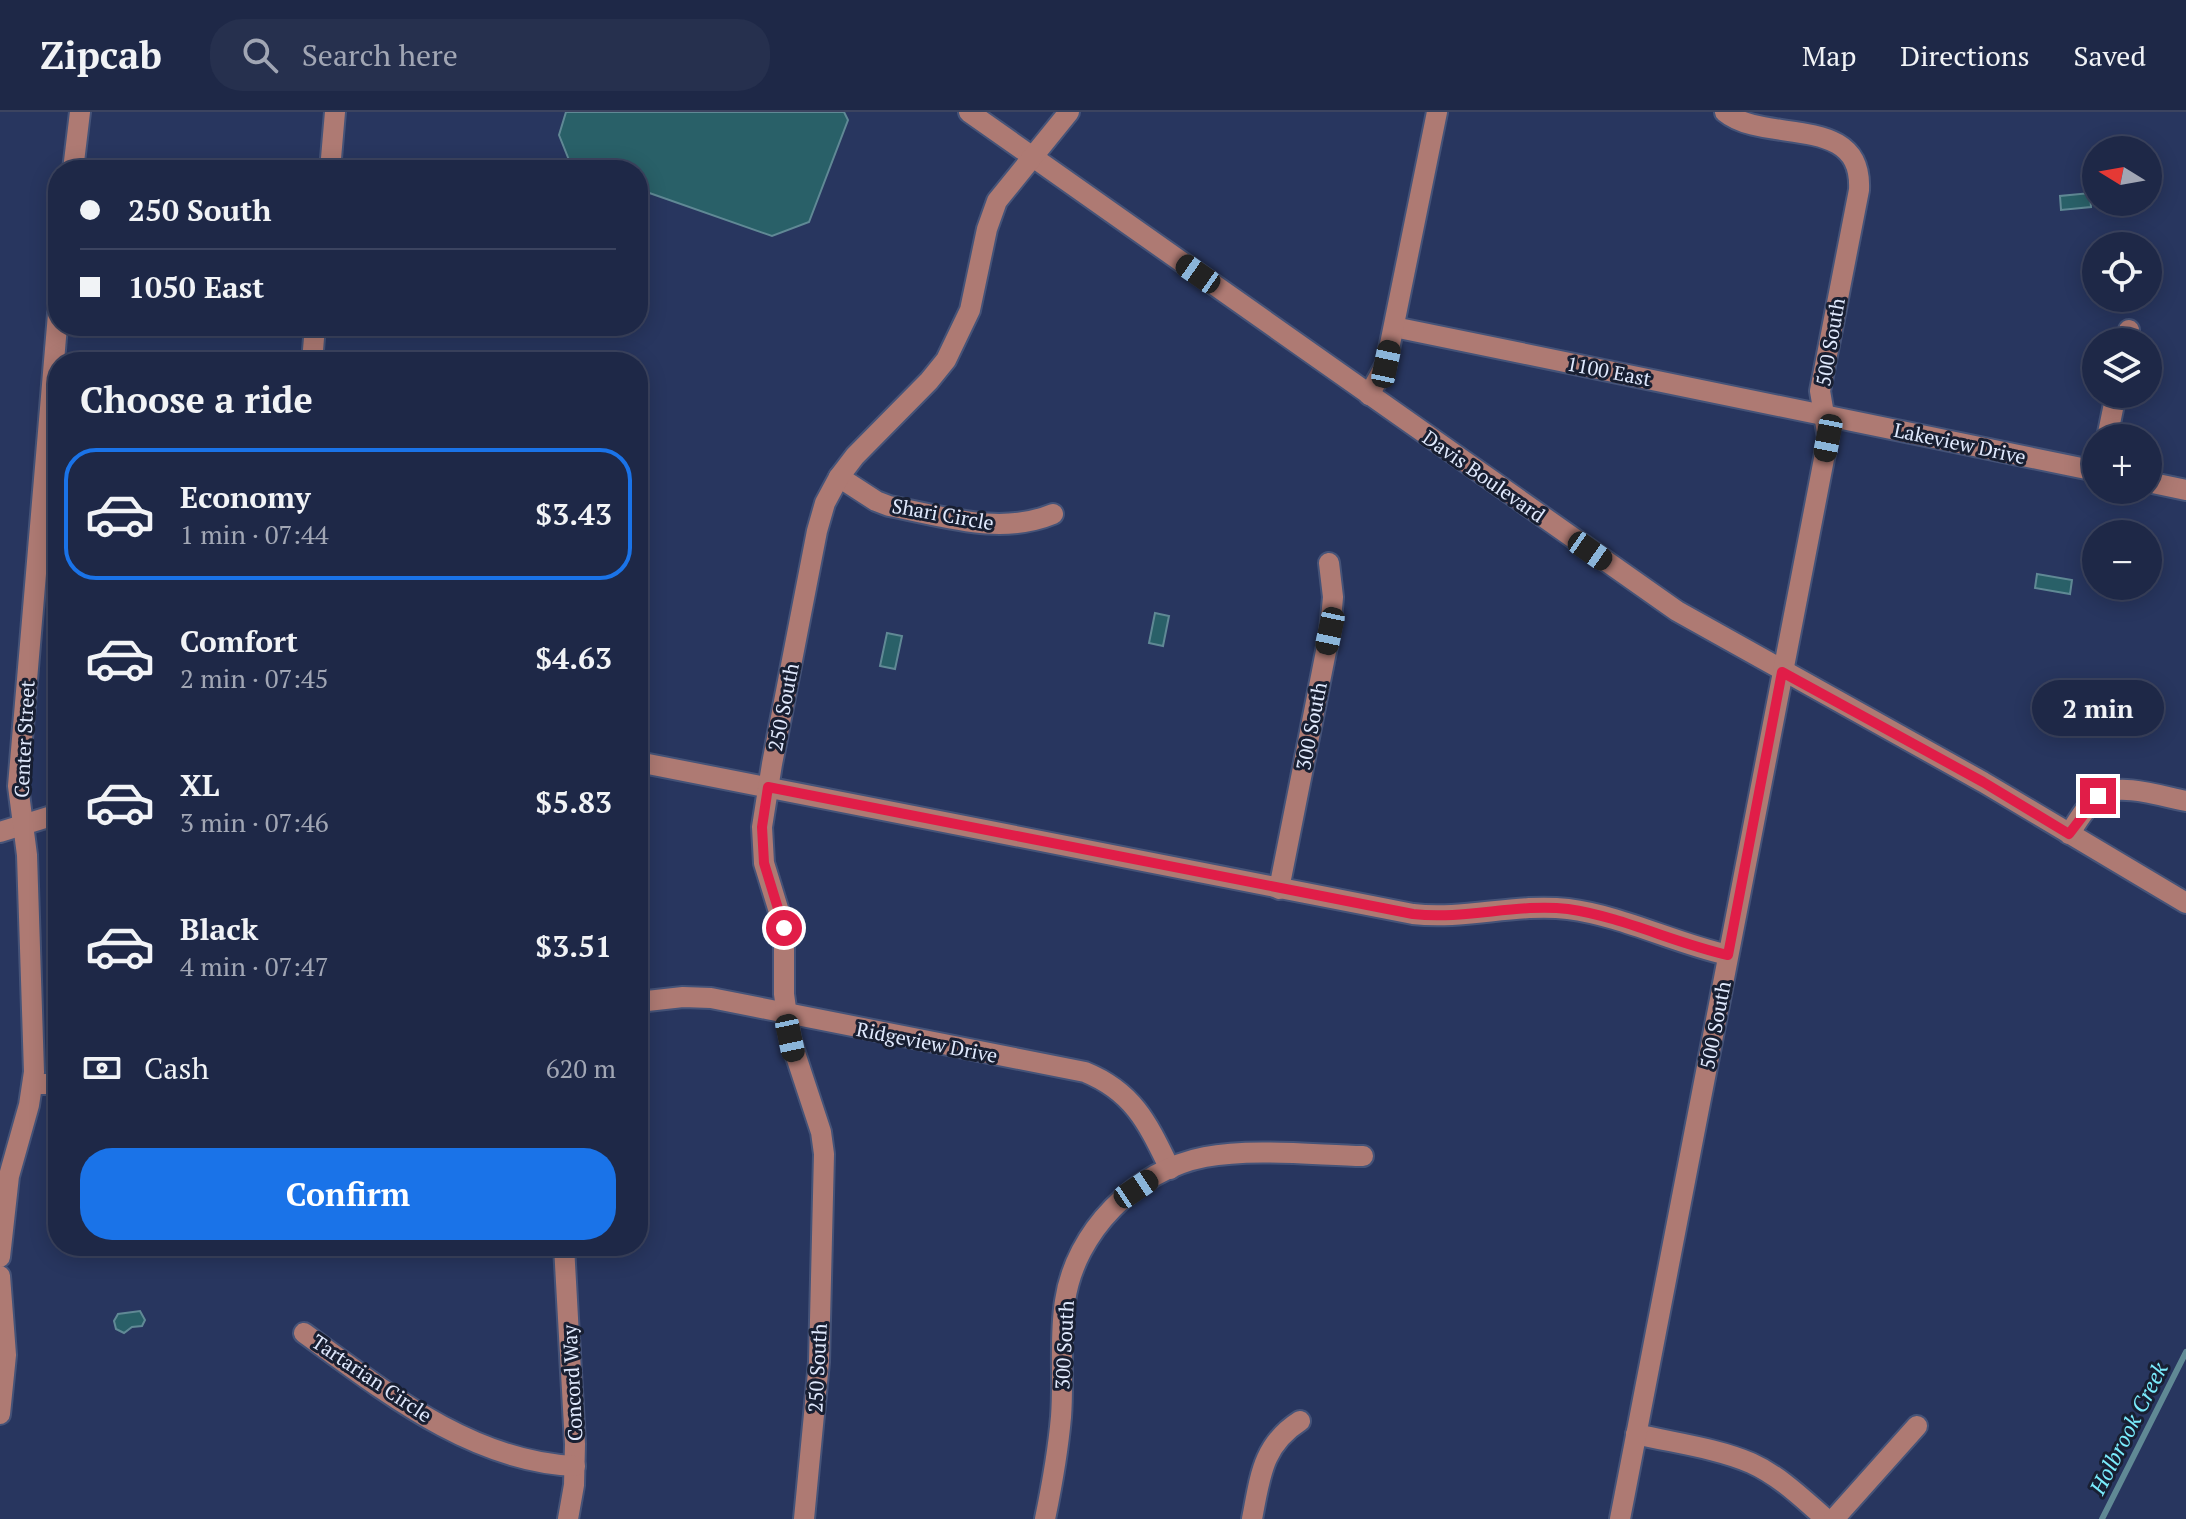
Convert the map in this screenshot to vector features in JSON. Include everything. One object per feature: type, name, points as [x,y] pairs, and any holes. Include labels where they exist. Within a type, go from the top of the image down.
[{"type":"street","points":[[74,160],[80,112]]},
{"type":"street","points":[[331,160],[335,112]]},
{"type":"street","name":"Davis Boulevard","points":[[969,112],[1677,611],[1983,782],[2186,903]]},
{"type":"street","name":"250 South","points":[[804,1519],[819,1362],[824,1154],[821,1132],[794,1055],[787,1014],[784,928],[768,879],[762,845],[768,787],[825,503],[855,456],[946,360],[970,310],[991,215],[1005,188],[1069,112]]},
{"type":"street","points":[[1369,395],[1386,364],[1437,112]]},
{"type":"street","name":"500 South","points":[[1620,1519],[1828,438],[1820,391],[1859,190],[1858,172],[1851,155],[1836,142],[1748,123],[1725,112]]},
{"type":"street","name":"1100 East","points":[[1394,327],[1825,414]]},
{"type":"street","name":"Lakeview Drive","points":[[1825,414],[2082,468]]},
{"type":"street","name":"Center Street","points":[[0,1257],[9,1176],[33,1084],[27,855],[18,786],[48,432]]},
{"type":"street","name":"Shari Circle","points":[[839,477],[889,506],[993,525],[1034,522],[1053,514]]},
{"type":"street","points":[[2162,485],[2186,490]]},
{"type":"street","name":"300 South","points":[[1279,889],[1330,631],[1333,597],[1329,563]]},
{"type":"street","points":[[648,764],[1430,916],[1569,910],[1600,916],[1728,955]]},
{"type":"street","points":[[2069,834],[2091,803],[2107,791],[2126,790],[2186,801]]},
{"type":"street","points":[[0,832],[48,817]]},
{"type":"street","name":"Ridgeview Drive","points":[[648,1001],[696,997],[726,1000],[1085,1072],[1110,1084],[1133,1104],[1152,1131],[1170,1169]]},
{"type":"street","points":[[33,1084],[48,1084]]},
{"type":"street","name":"300 South","points":[[1045,1519],[1056,1464],[1061,1416],[1065,1299],[1075,1264],[1106,1215],[1136,1189],[1170,1169],[1206,1157],[1363,1156]]},
{"type":"street","name":"Concord Way","points":[[565,1256],[575,1419],[575,1466],[568,1519]]},
{"type":"street","points":[[0,1276],[6,1355],[0,1414]]},
{"type":"street","name":"Tartarian Circle","points":[[304,1333],[385,1391],[453,1430],[519,1459],[575,1466]]},
{"type":"street","points":[[1252,1519],[1262,1467],[1271,1448],[1283,1431],[1300,1421]]},
{"type":"street","points":[[1834,1519],[1917,1426]]},
{"type":"street","points":[[1636,1434],[1725,1454],[1753,1464],[1779,1480],[1826,1519]]},
{"type":"shaded area","points":[[566,112],[844,112],[848,120],[809,222],[772,236],[648,193],[648,160],[569,160],[559,135]]},
{"type":"shaded area","points":[[2082,194],[2082,208],[2061,210],[2060,196]]},
{"type":"shaded area","points":[[2037,574],[2072,580],[2070,594],[2035,588]]},
{"type":"shaded area","points":[[1155,613],[1169,616],[1163,646],[1149,643]]},
{"type":"shaded area","points":[[887,633],[902,636],[895,669],[880,666]]},
{"type":"shaded area","points":[[140,1311],[145,1320],[142,1326],[132,1327],[124,1333],[116,1329],[114,1321],[118,1314]]},
{"type":"waterway","name":"Holbrook Creek","points":[[2102,1519],[2186,1352]]},
{"type":"route","points":[[784,928],[764,863],[762,827],[768,787],[1413,914],[1447,917],[1554,908],[1569,910],[1600,916],[1728,955],[1782,672],[1898,734],[2069,834],[2098,796]]}]
